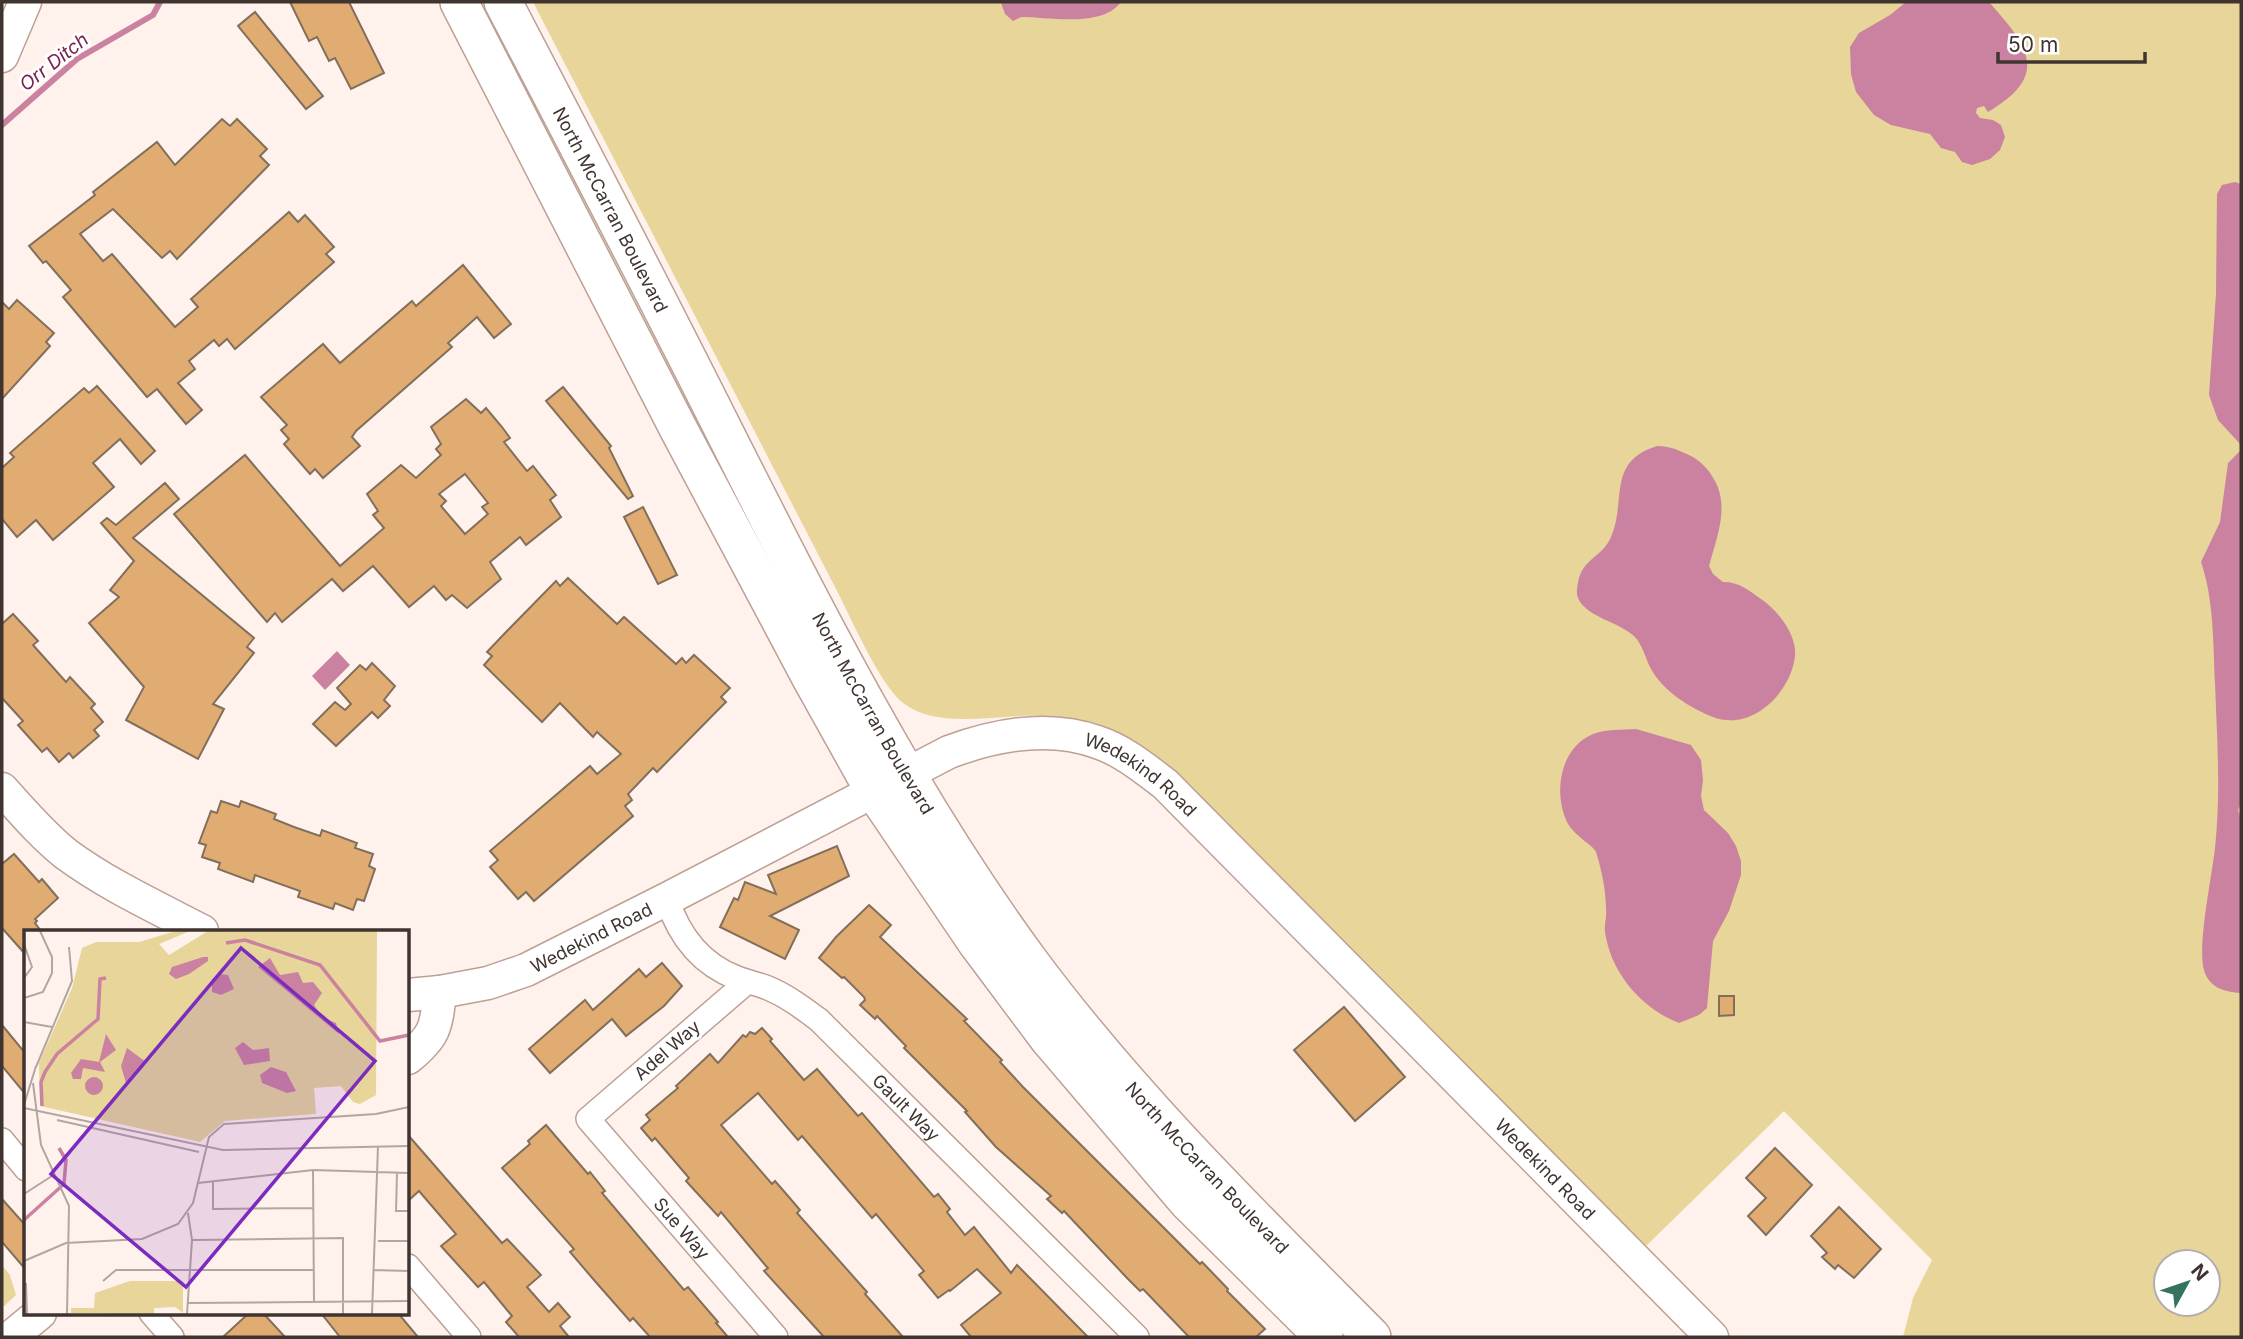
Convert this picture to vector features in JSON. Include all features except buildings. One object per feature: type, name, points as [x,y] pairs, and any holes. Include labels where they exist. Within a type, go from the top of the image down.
[{"type":"main road","name":"North McCarran Boulevard","points":[[459,2],[679,430],[874,791],[977,943],[1048,1038],[1187,1201],[1324,1337]]},
{"type":"main road","name":"North McCarran Boulevard","points":[[503,2],[654,291],[817,614],[906,774],[1023,952],[1091,1037],[1206,1168],[1372,1337]]},
{"type":"street","points":[[2,56],[15,13]]},
{"type":"street","name":"Wedekind Road","points":[[410,995],[488,983],[526,970],[949,752],[1008,734],[1040,733],[1097,742],[1136,762],[1165,784],[1195,813],[1712,1337]]},
{"type":"street","points":[[2,789],[65,853],[100,877],[200,930]]},
{"type":"street","name":"Gault Way","points":[[667,899],[683,936],[700,956],[718,969],[794,1001],[819,1020],[1137,1337]]},
{"type":"street","name":"Adel Way","points":[[587,1119],[747,982]]},
{"type":"street","points":[[410,1056],[427,1042],[435,1027],[440,992]]},
{"type":"street","name":"Sue Way","points":[[587,1119],[776,1337]]},
{"type":"street","points":[[2,1140],[24,1167]]},
{"type":"street","points":[[410,1268],[469,1337]]},
{"type":"street","points":[[11,1337],[39,1314]]},
{"type":"street","points":[[152,1314],[172,1337]]},
{"type":"shaded area","points":[[533,2],[2241,2],[2241,1337],[1903,1337],[1913,1298],[1932,1260],[1784,1111],[1642,1250],[1171,769],[1119,736],[1080,722],[1039,716],[950,718],[917,711],[894,694],[866,650]]},
{"type":"shaded area","points":[[998,2],[1121,2],[1112,10],[1088,18],[1021,17],[1013,21]]},
{"type":"shaded area","points":[[1906,2],[1989,2],[2022,46],[2027,60],[2026,73],[2020,85],[2008,98],[1988,112],[1984,106],[1977,108],[1976,113],[1980,118],[1993,120],[2001,125],[2005,137],[2000,150],[1990,159],[1972,165],[1962,162],[1955,152],[1941,148],[1930,134],[1891,125],[1874,115],[1856,92],[1851,74],[1850,47],[1859,33]]},
{"type":"shaded area","points":[[2235,182],[2241,184],[2241,445],[2218,420],[2209,395],[2216,294],[2217,194],[2222,185]]},
{"type":"shaded area","points":[[1657,446],[1672,448],[1693,457],[1704,465],[1718,487],[1722,509],[1709,566],[1713,574],[1723,582],[1744,587],[1767,604],[1785,623],[1793,639],[1795,656],[1786,683],[1767,706],[1741,719],[1713,717],[1678,698],[1656,677],[1634,636],[1595,615],[1582,605],[1577,596],[1580,575],[1584,568],[1603,550],[1611,537],[1624,472],[1641,453]]},
{"type":"shaded area","points":[[2241,450],[2241,804],[2238,810],[2241,819],[2241,993],[2229,992],[2214,985],[2206,976],[2202,959],[2217,827],[2218,786],[2212,621],[2201,562],[2220,522],[2228,463]]},
{"type":"shaded area","points":[[337,651],[350,665],[325,690],[312,676]]},
{"type":"shaded area","points":[[1636,729],[1691,745],[1701,760],[1701,796],[1704,810],[1728,833],[1741,861],[1741,875],[1729,911],[1713,941],[1707,1008],[1699,1015],[1679,1023],[1652,1008],[1621,975],[1608,947],[1605,932],[1605,896],[1596,852],[1570,827],[1561,798],[1562,772],[1573,749],[1593,734]]},
{"type":"shaded area","points":[[2,1265],[10,1275],[16,1295],[2,1308]]},
{"type":"waterway","name":"Orr Ditch","points":[[2,125],[77,59],[153,15],[160,2]]}]
